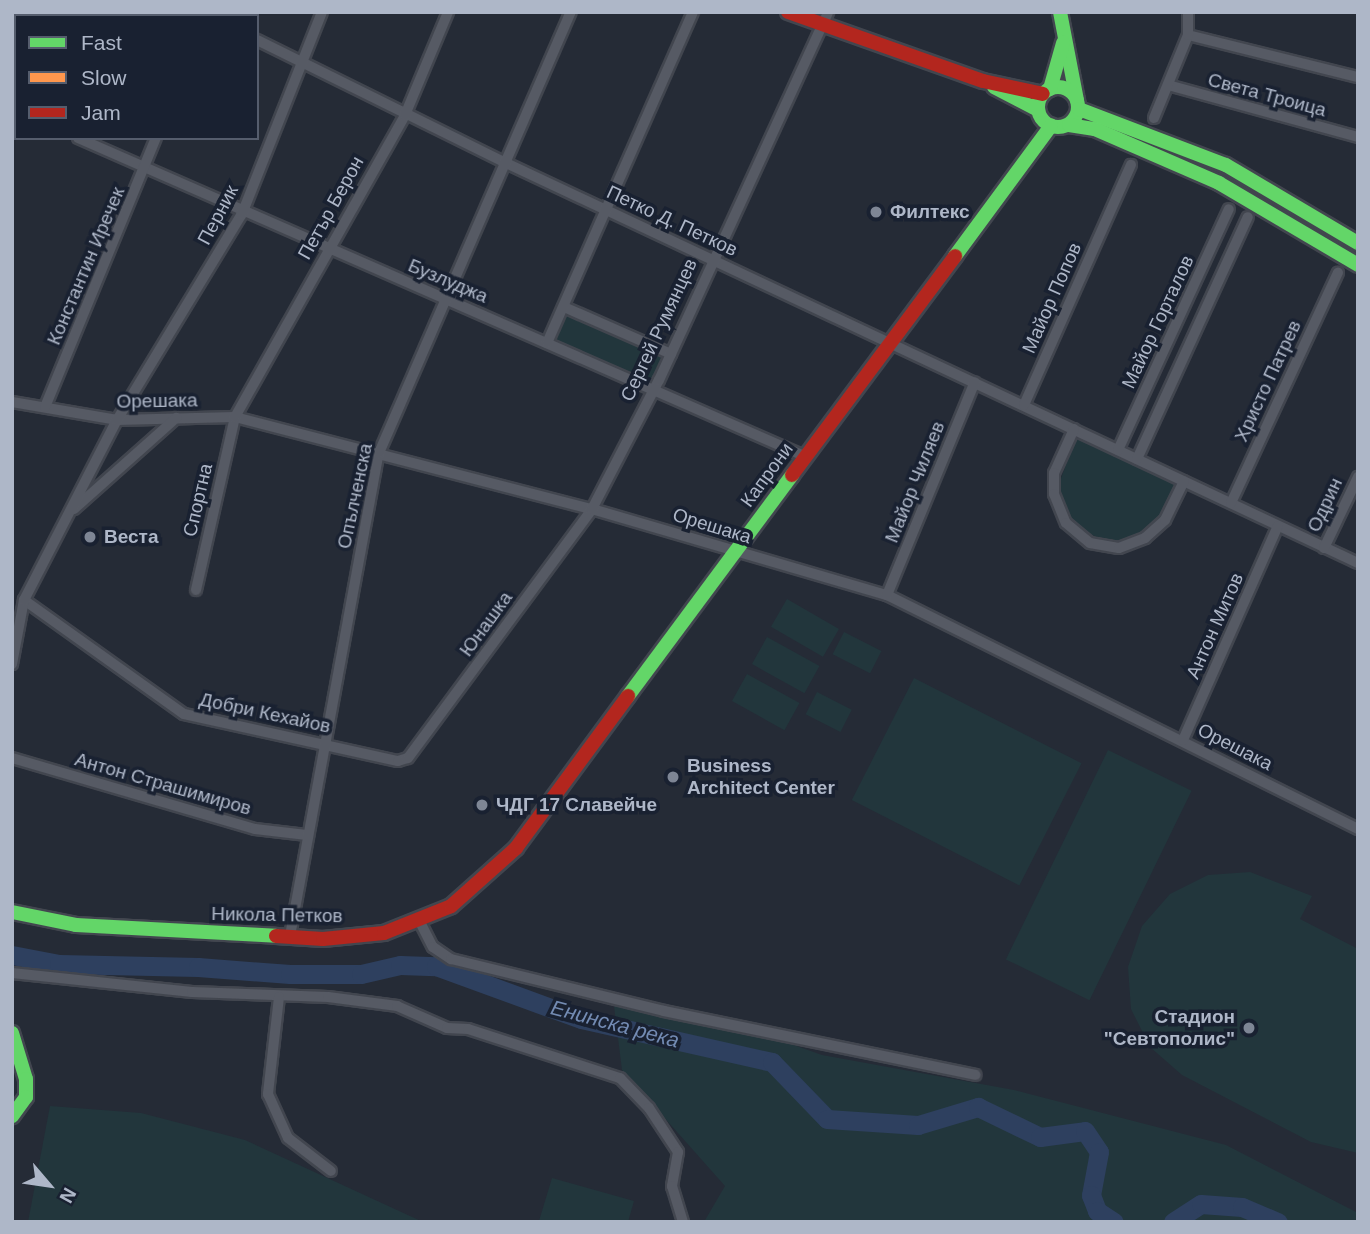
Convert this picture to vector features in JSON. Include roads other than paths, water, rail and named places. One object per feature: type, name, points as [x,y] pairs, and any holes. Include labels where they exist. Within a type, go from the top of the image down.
[{"type":"main road","points":[[788,12],[825,18],[983,81],[1038,110],[1051,126],[1069,125],[1095,129],[1219,183],[1358,265]]},
{"type":"main road","points":[[1060,12],[1078,105],[1069,125]]},
{"type":"main road","points":[[1038,110],[1064,35]]},
{"type":"main road","points":[[983,81],[1046,91],[1066,88],[1078,105],[1226,165],[1358,243]]},
{"type":"main road","name":"Капрони","points":[[516,848],[1051,126]]},
{"type":"main road","name":"Никола Петков","points":[[12,912],[76,925],[323,939],[384,933],[420,922],[451,906],[516,848]]},
{"type":"main road","points":[[12,1033],[26,1079],[26,1097],[12,1116]]},
{"type":"street","name":"Перник","points":[[12,664],[24,600],[117,420],[242,214],[322,12]]},
{"type":"street","name":"Петър Берон","points":[[235,417],[405,115],[448,12]]},
{"type":"street","name":"Опълченска","points":[[290,936],[379,453],[571,12]]},
{"type":"street","points":[[547,343],[609,211],[693,12]]},
{"type":"street","points":[[1154,118],[1188,35],[1188,12]]},
{"type":"street","name":"Сергей Румянцев","points":[[592,509],[671,354],[712,259],[825,18]]},
{"type":"street","points":[[1188,35],[1358,77]]},
{"type":"street","name":"Петко Д. Петков","points":[[259,41],[405,115],[1357,563]]},
{"type":"street","name":"Света Троица","points":[[1168,85],[1358,137]]},
{"type":"street","name":"Бузлуджа","points":[[83,140],[242,214],[448,299],[804,456]]},
{"type":"street","name":"Константин Иречек","points":[[45,407],[147,168],[155,140]]},
{"type":"street","name":"Майор Попов","points":[[1024,405],[1131,165]]},
{"type":"street","name":"Майор Горталов","points":[[1118,450],[1229,209]]},
{"type":"street","name":"Майор Горталов","points":[[1137,459],[1248,217]]},
{"type":"street","name":"Христо Патрев","points":[[1231,503],[1338,273]]},
{"type":"street","points":[[564,307],[671,354]]},
{"type":"street","name":"Майор Чиляев","points":[[887,595],[975,382]]},
{"type":"street","name":"Орешака","points":[[12,402],[117,420],[235,417],[592,509],[887,595],[1358,829]]},
{"type":"street","name":"Спортна","points":[[196,590],[235,417]]},
{"type":"street","points":[[68,514],[176,418]]},
{"type":"street","points":[[1074,429],[1054,473],[1053,487],[1066,523],[1090,543],[1113,549],[1145,538],[1161,525],[1184,481]]},
{"type":"street","name":"Одрин","points":[[1324,548],[1358,477]]},
{"type":"street","name":"Юнашка","points":[[408,758],[592,509]]},
{"type":"street","name":"Антон Митов","points":[[1183,740],[1278,526]]},
{"type":"street","name":"Добри Кехайов","points":[[24,600],[184,714],[398,761],[408,758]]},
{"type":"street","name":"Антон Страшимиров","points":[[12,758],[255,829],[307,835]]},
{"type":"street","points":[[420,922],[433,947],[451,959],[640,1006],[976,1074]]},
{"type":"street","points":[[12,972],[279,997],[328,997],[397,1006],[447,1028],[468,1029],[620,1078],[649,1108],[678,1152],[672,1186],[683,1222]]},
{"type":"street","points":[[279,997],[268,1094],[288,1138],[331,1171]]},
{"type":"waterway","name":"Енинска река","points":[[12,955],[59,964],[198,967],[290,974],[361,974],[400,965],[436,966],[581,1019],[772,1062],[827,1119],[918,1125],[978,1107],[1040,1137],[1085,1131],[1099,1152],[1091,1195],[1097,1211],[1114,1222]]},
{"type":"waterway","name":"Енинска река","points":[[1173,1222],[1201,1204],[1242,1207],[1278,1222]]},
{"type":"place","name":"Филтекс","points":[[876,212]]},
{"type":"place","name":"Веста","points":[[90,537]]},
{"type":"place","name":"Business Architect Center","points":[[673,777]]},
{"type":"place","name":"ЧДГ 17 Славейче","points":[[482,805]]},
{"type":"place","name":"Стадион \"Севтополис\"","points":[[1249,1028]]}]
